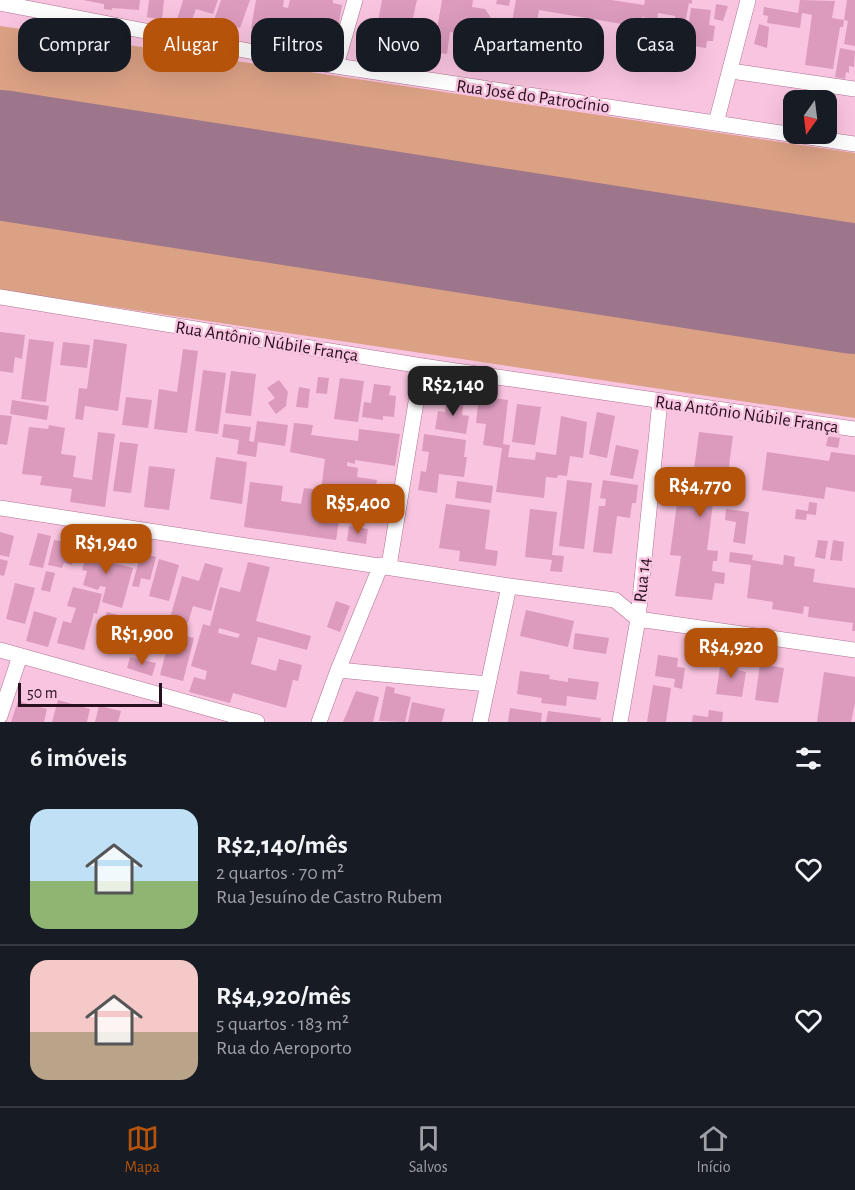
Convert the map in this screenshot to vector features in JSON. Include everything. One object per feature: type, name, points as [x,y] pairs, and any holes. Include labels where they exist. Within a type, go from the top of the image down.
[{"type":"street","points":[[344,38],[355,0]]},
{"type":"street","points":[[716,123],[748,0]]},
{"type":"street","name":"Rua José do Patrocínio","points":[[0,3],[22,3],[251,51]]},
{"type":"street","name":"Rua José do Patrocínio","points":[[344,67],[855,144]]},
{"type":"street","points":[[731,71],[855,89]]},
{"type":"street","name":"Rua Antônio Núbile França","points":[[0,297],[422,366],[855,429]]},
{"type":"street","points":[[319,722],[338,670],[385,566],[422,366]]},
{"type":"street","name":"Rua 14","points":[[620,722],[638,619],[660,401]]},
{"type":"street","points":[[0,508],[509,586],[615,600],[638,619],[855,650]]},
{"type":"street","points":[[480,722],[509,586]]},
{"type":"street","points":[[0,650],[257,722]]},
{"type":"street","points":[[0,716],[20,656]]},
{"type":"street","points":[[338,670],[488,684]]},
{"type":"shaded area","points":[[0,26],[18,29],[18,72],[131,72],[131,45],[143,47],[143,72],[239,72],[239,62],[251,63],[251,72],[310,72],[855,153],[855,418],[0,290]]},
{"type":"shaded area","points":[[0,26],[18,29],[18,72],[131,72],[131,45],[143,47],[143,72],[239,72],[239,62],[251,63],[251,72],[310,72],[855,153],[855,256],[0,121]]},
{"type":"shaded area","points":[[0,187],[855,321],[855,418],[0,290]]},
{"type":"building","points":[[83,0],[140,0],[139,10],[112,8],[112,10],[104,9],[104,4]]},
{"type":"building","points":[[149,0],[164,0],[162,18],[147,17]]},
{"type":"building","points":[[183,0],[218,0],[213,14],[196,9],[193,18],[178,18]]},
{"type":"building","points":[[221,0],[250,0],[240,28],[239,18],[215,18]]},
{"type":"building","points":[[256,0],[284,0],[283,7],[288,8],[290,0],[333,0],[333,3],[342,5],[340,18],[253,18]]},
{"type":"building","points":[[382,0],[417,0],[413,18],[379,18]]},
{"type":"building","points":[[442,0],[473,0],[472,7],[485,9],[491,18],[453,18],[453,32],[450,32],[447,54],[441,53],[441,18],[439,18]]},
{"type":"building","points":[[497,0],[510,0],[509,6],[496,4]]},
{"type":"building","points":[[516,0],[611,0],[644,5],[645,0],[692,0],[692,4],[689,3],[686,18],[675,18],[675,16],[658,13],[657,18],[616,18],[616,23],[604,21],[604,18],[587,18],[539,10],[538,18],[513,18]]},
{"type":"building","points":[[800,0],[835,1],[832,18],[844,20],[843,27],[840,27],[833,69],[805,65],[812,15],[802,13],[800,28],[767,23],[768,16],[763,15],[764,7],[798,13]]},
{"type":"building","points":[[847,0],[855,0],[855,46],[844,44],[848,21],[844,20]]},
{"type":"building","points":[[716,4],[728,6],[723,21],[714,19]]},
{"type":"building","points":[[691,8],[711,10],[709,25],[715,26],[713,41],[707,41],[706,48],[696,46],[696,18],[690,18]]},
{"type":"building","points":[[759,24],[769,27],[767,48],[754,44]]},
{"type":"building","points":[[840,48],[855,51],[854,67],[849,66],[849,73],[846,72],[845,79],[835,77]]},
{"type":"building","points":[[0,332],[25,335],[22,359],[15,357],[13,373],[0,371]]},
{"type":"building","points":[[29,339],[54,342],[46,402],[21,399]]},
{"type":"building","points":[[94,339],[127,344],[118,411],[85,406],[83,420],[75,419],[79,388],[87,389]]},
{"type":"building","points":[[63,342],[90,345],[87,368],[60,365]]},
{"type":"building","points":[[183,349],[198,351],[187,433],[154,429],[159,389],[177,392]]},
{"type":"building","points":[[203,370],[226,373],[218,434],[195,431]]},
{"type":"building","points":[[231,371],[256,374],[251,416],[225,413]]},
{"type":"building","points":[[318,377],[329,378],[327,394],[316,393]]},
{"type":"building","points":[[340,378],[364,381],[358,422],[334,419]]},
{"type":"building","points":[[279,380],[288,392],[286,406],[276,414],[268,403],[275,398],[267,388]]},
{"type":"building","points":[[374,384],[391,386],[389,395],[396,396],[394,417],[383,416],[383,420],[362,417],[364,402],[371,403]]},
{"type":"building","points":[[299,387],[310,389],[308,408],[296,407]]},
{"type":"building","points":[[479,396],[508,400],[503,444],[510,445],[508,457],[535,460],[536,452],[556,455],[561,416],[587,422],[583,458],[570,456],[567,476],[546,477],[544,498],[496,492],[502,448],[483,445],[486,424],[476,423]]},
{"type":"building","points":[[126,397],[152,400],[148,428],[122,425]]},
{"type":"building","points":[[448,397],[464,400],[462,415],[469,416],[466,434],[435,429],[438,411],[445,412]]},
{"type":"building","points":[[12,400],[49,406],[47,420],[10,414]]},
{"type":"building","points":[[517,404],[541,407],[535,445],[512,442]]},
{"type":"building","points":[[597,412],[615,416],[607,458],[589,454]]},
{"type":"building","points":[[0,415],[12,416],[7,445],[0,444]]},
{"type":"building","points":[[257,421],[288,425],[285,446],[258,442],[256,457],[237,454],[239,440],[222,437],[224,424],[251,427],[249,441],[254,442]]},
{"type":"building","points":[[294,423],[313,425],[311,435],[358,441],[359,429],[400,434],[395,466],[355,460],[355,464],[347,462],[347,466],[358,468],[357,477],[377,480],[375,493],[344,488],[336,540],[244,527],[250,482],[283,486],[281,501],[301,504],[304,488],[321,490],[325,459],[290,452]]},
{"type":"building","points":[[49,425],[65,428],[61,454],[76,456],[73,477],[92,480],[98,432],[115,434],[105,507],[70,502],[72,489],[40,485],[42,476],[22,474],[29,427],[48,429]]},
{"type":"building","points":[[699,432],[733,436],[727,481],[716,479],[707,550],[718,551],[717,561],[713,561],[712,571],[725,573],[724,584],[715,583],[712,600],[675,596],[681,556],[670,555],[681,474],[693,476]]},
{"type":"building","points":[[424,434],[466,440],[464,457],[467,457],[464,477],[439,474],[437,493],[418,490],[421,471],[426,472],[429,452],[422,451]]},
{"type":"building","points":[[828,436],[840,438],[838,448],[826,446]]},
{"type":"building","points":[[120,442],[138,444],[131,493],[113,491]]},
{"type":"building","points":[[616,445],[639,450],[633,479],[610,475]]},
{"type":"building","points":[[767,452],[829,461],[831,452],[855,455],[855,492],[826,487],[824,499],[762,490]]},
{"type":"building","points":[[216,457],[247,462],[242,504],[210,499]]},
{"type":"building","points":[[149,466],[175,469],[169,510],[144,507]]},
{"type":"building","points":[[567,480],[592,483],[584,549],[559,546]]},
{"type":"building","points":[[603,480],[638,485],[636,503],[632,503],[630,518],[617,516],[612,554],[593,552],[599,506],[605,506],[606,499],[600,498]]},
{"type":"building","points":[[457,481],[493,486],[491,503],[455,498]]},
{"type":"building","points":[[809,502],[817,503],[816,515],[807,514],[806,520],[795,519],[796,509],[808,511]]},
{"type":"building","points":[[446,504],[490,510],[485,549],[498,551],[496,566],[459,561],[460,551],[439,548]]},
{"type":"building","points":[[530,509],[557,512],[552,555],[564,556],[562,572],[550,571],[552,560],[525,557]]},
{"type":"building","points":[[726,509],[749,512],[745,544],[733,542],[736,522],[725,520]]},
{"type":"building","points":[[349,526],[368,529],[366,544],[347,541]]},
{"type":"building","points":[[0,532],[14,536],[9,557],[0,555]]},
{"type":"building","points":[[38,533],[51,536],[43,568],[29,565]]},
{"type":"building","points":[[67,536],[82,540],[79,554],[75,553],[72,565],[64,563],[62,568],[48,565],[54,540],[65,542]]},
{"type":"building","points":[[818,540],[828,541],[825,559],[815,557]]},
{"type":"building","points":[[833,540],[844,542],[842,561],[830,560]]},
{"type":"building","points":[[85,541],[97,544],[95,555],[105,558],[107,549],[116,551],[113,563],[133,568],[122,608],[102,602],[106,587],[100,586],[98,590],[83,585],[87,571],[82,570],[86,556],[82,554]]},
{"type":"building","points":[[730,552],[753,555],[752,560],[783,565],[784,555],[795,557],[794,566],[815,569],[813,582],[855,588],[855,631],[852,631],[853,623],[808,617],[809,607],[804,606],[803,614],[772,609],[773,602],[747,598],[751,565],[729,562]]},
{"type":"building","points":[[141,553],[156,557],[150,580],[141,578],[139,587],[132,586]]},
{"type":"building","points":[[0,559],[8,561],[4,576],[0,575]]},
{"type":"building","points":[[159,559],[179,565],[169,601],[149,596]]},
{"type":"building","points":[[248,562],[270,567],[256,621],[311,636],[307,650],[258,637],[251,664],[276,671],[279,659],[302,665],[298,681],[293,680],[286,708],[233,693],[230,703],[189,692],[194,677],[205,680],[207,671],[191,666],[203,624],[210,626],[220,587],[240,592]],"holes":[[[219,628],[240,634],[238,638],[218,633]]]},
{"type":"building","points":[[205,563],[223,568],[211,611],[193,606],[188,623],[170,618],[182,576],[199,581]]},
{"type":"building","points":[[46,571],[55,573],[50,592],[41,590]]},
{"type":"building","points":[[15,583],[35,588],[25,624],[6,619]]},
{"type":"building","points":[[73,587],[102,594],[97,614],[94,613],[84,650],[57,643],[63,621],[71,623],[76,608],[67,606]]},
{"type":"building","points":[[336,601],[350,606],[340,632],[327,627]]},
{"type":"building","points":[[526,610],[574,621],[568,647],[520,636]]},
{"type":"building","points":[[34,611],[57,618],[48,647],[26,641]]},
{"type":"building","points":[[107,612],[133,619],[127,641],[101,635]]},
{"type":"building","points":[[171,632],[194,638],[183,681],[160,675]]},
{"type":"building","points":[[575,633],[609,638],[606,654],[573,649]]},
{"type":"building","points":[[658,655],[678,658],[677,667],[685,668],[682,689],[674,687],[675,679],[655,676]]},
{"type":"building","points":[[130,657],[156,663],[152,676],[127,668]]},
{"type":"building","points":[[721,660],[739,662],[738,670],[746,672],[742,697],[716,694]]},
{"type":"building","points":[[760,664],[784,668],[778,703],[755,700]]},
{"type":"building","points":[[520,671],[550,675],[549,679],[568,682],[568,678],[599,682],[596,700],[567,696],[566,706],[541,703],[542,698],[517,694]]},
{"type":"building","points":[[824,672],[855,677],[855,703],[851,722],[817,722]]},
{"type":"building","points":[[653,685],[671,688],[666,722],[647,722]]},
{"type":"building","points":[[386,686],[395,688],[394,693],[411,697],[405,722],[379,721]]},
{"type":"building","points":[[356,691],[379,697],[373,722],[343,722]]},
{"type":"building","points":[[58,700],[90,709],[87,722],[52,722]]},
{"type":"building","points":[[18,701],[47,709],[44,722],[11,722]]},
{"type":"building","points":[[412,702],[445,709],[442,722],[408,722]]},
{"type":"building","points":[[99,706],[121,711],[118,722],[95,722]]},
{"type":"building","points":[[510,708],[542,713],[541,722],[508,722]]},
{"type":"building","points":[[709,710],[723,712],[722,722],[692,722],[693,715],[708,717]]},
{"type":"building","points":[[548,711],[601,718],[600,722],[546,722]]},
{"type":"runway","points":[[0,155],[855,289]]}]
